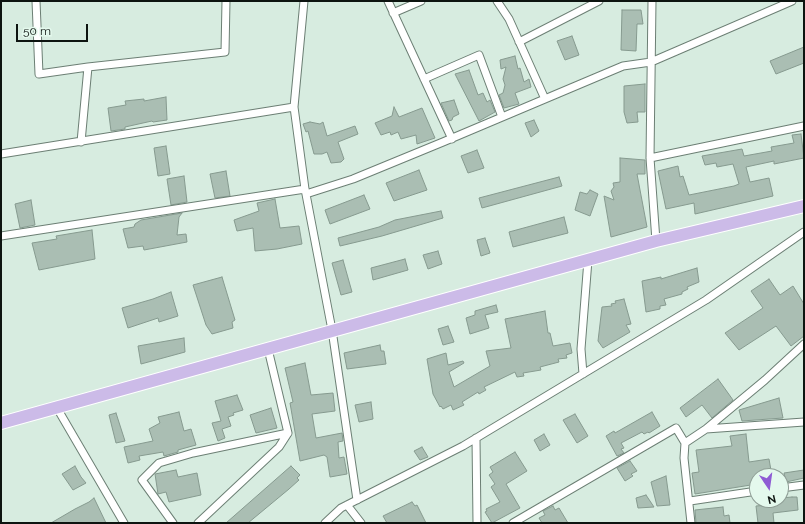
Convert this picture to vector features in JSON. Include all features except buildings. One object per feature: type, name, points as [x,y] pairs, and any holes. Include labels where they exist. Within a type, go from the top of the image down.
[{"type":"main road","points":[[1,423],[656,241],[804,206]]},
{"type":"street","points":[[36,1],[39,74],[225,52],[226,1]]},
{"type":"street","points":[[304,1],[294,107],[305,191],[332,330],[357,500]]},
{"type":"street","points":[[388,1],[452,139]]},
{"type":"street","points":[[393,13],[421,1]]},
{"type":"street","points":[[497,1],[510,20],[545,99]]},
{"type":"street","points":[[519,42],[598,1]]},
{"type":"street","points":[[652,1],[650,158],[656,241]]},
{"type":"street","points":[[1,236],[305,191],[353,179],[452,139],[623,66],[651,62],[792,1]]},
{"type":"street","points":[[424,79],[480,55],[502,118]]},
{"type":"street","points":[[81,142],[88,67]]},
{"type":"street","points":[[1,154],[294,107]]},
{"type":"street","points":[[650,158],[804,126]]},
{"type":"street","points":[[325,523],[341,508],[476,438],[706,300],[804,232]]},
{"type":"street","points":[[583,374],[581,349],[588,260]]},
{"type":"street","points":[[685,443],[706,430],[766,380],[804,344]]},
{"type":"street","points":[[198,523],[279,447],[288,433],[268,349]]},
{"type":"street","points":[[57,408],[124,523]]},
{"type":"street","points":[[706,430],[804,422]]},
{"type":"street","points":[[513,523],[676,428],[685,443],[684,458],[690,501],[691,523]]},
{"type":"street","points":[[173,523],[142,480],[160,463],[193,453],[288,433]]},
{"type":"street","points":[[476,438],[477,523]]},
{"type":"street","points":[[789,487],[804,485]]},
{"type":"street","points":[[690,501],[749,492]]},
{"type":"street","points":[[347,505],[361,523]]}]
